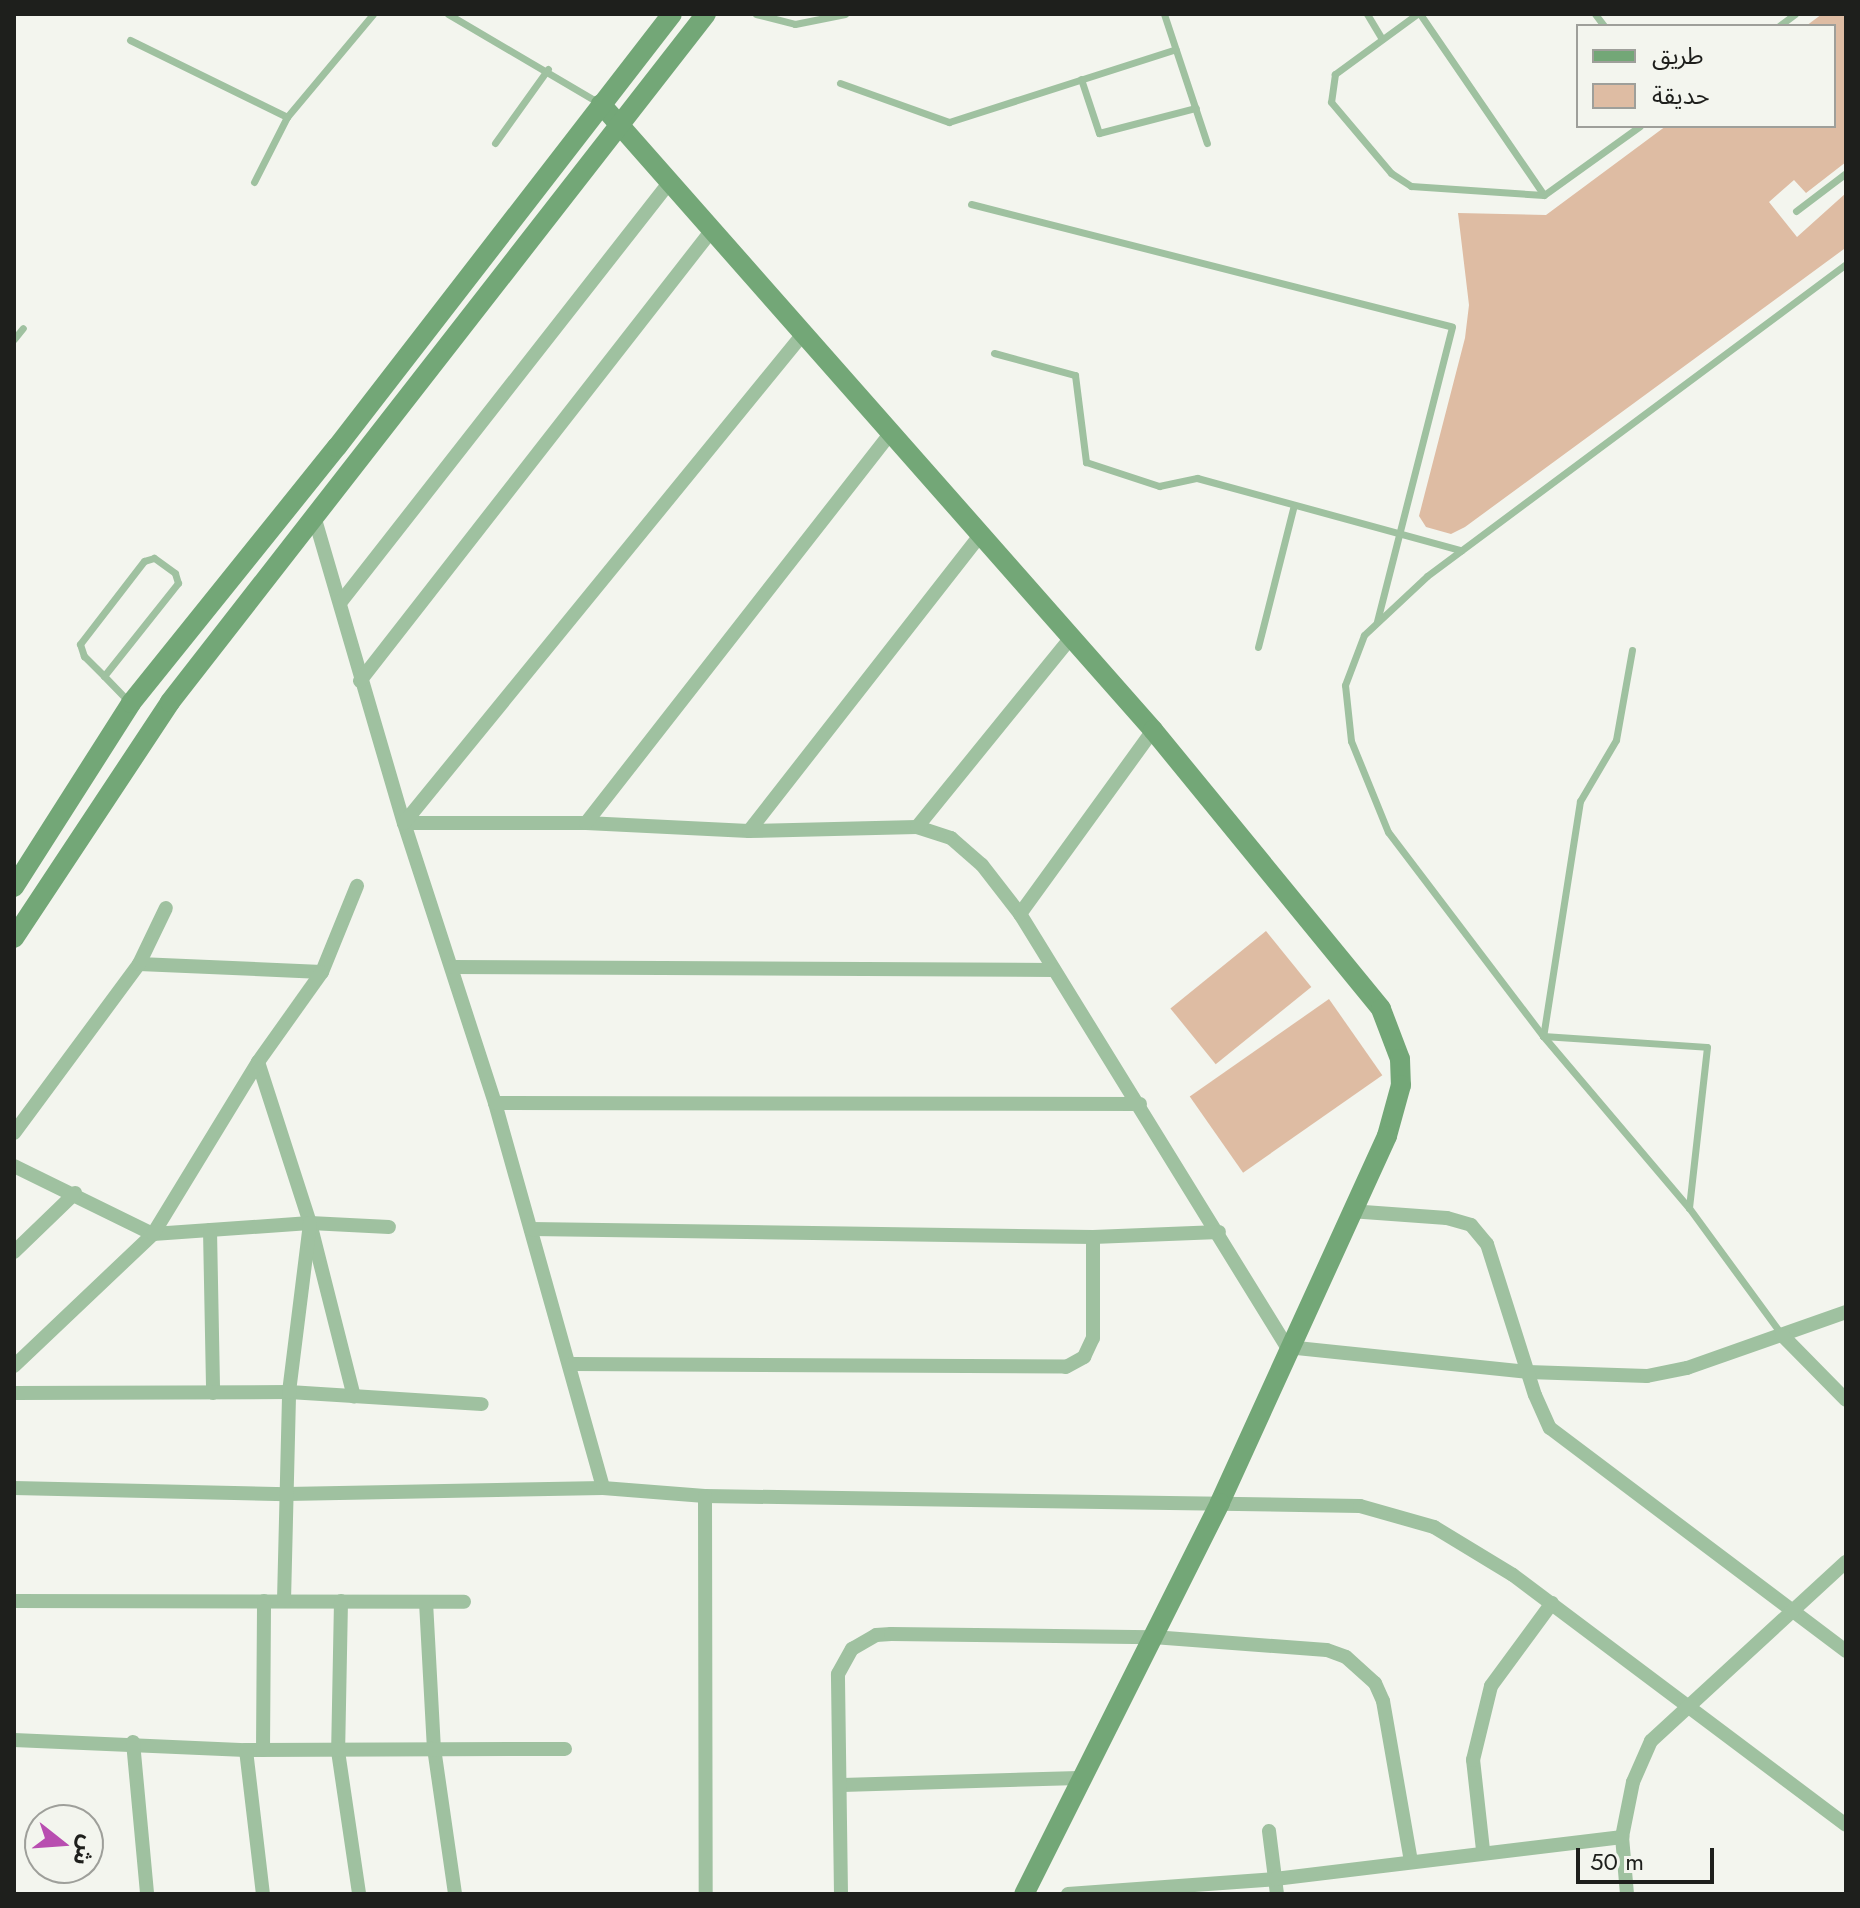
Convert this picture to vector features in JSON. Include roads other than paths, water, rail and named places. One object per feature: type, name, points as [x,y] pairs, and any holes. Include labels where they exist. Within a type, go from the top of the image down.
[{"type":"street","points":[[14,887],[131,703],[304,488],[672,14]]},
{"type":"street","points":[[14,938],[170,702],[706,14]]},
{"type":"street","points":[[601,104],[979,537],[1073,635],[1365,988],[1393,1033],[1401,1085],[1396,1111],[1287,1347],[1220,1503],[1079,1778],[1024,1894]]},
{"type":"street","points":[[340,603],[669,183]]},
{"type":"street","points":[[360,681],[712,230]]},
{"type":"street","points":[[404,823],[803,334]]},
{"type":"street","points":[[586,823],[890,434]]},
{"type":"street","points":[[304,488],[404,823],[495,1103],[572,1364],[603,1488]]},
{"type":"street","points":[[749,831],[979,537]]},
{"type":"street","points":[[917,827],[1073,635]]},
{"type":"street","points":[[1020,914],[1153,730]]},
{"type":"street","points":[[404,823],[586,823],[749,831],[917,827],[968,850],[1020,914],[1219,1232],[1287,1347]]},
{"type":"street","points":[[14,1366],[153,1234],[258,1062],[322,972],[357,886]]},
{"type":"street","points":[[14,1133],[139,964],[166,908]]},
{"type":"street","points":[[139,964],[322,972]]},
{"type":"street","points":[[452,967],[1054,970]]},
{"type":"street","points":[[258,1062],[310,1223],[354,1397]]},
{"type":"street","points":[[495,1103],[1140,1104]]},
{"type":"street","points":[[14,1166],[75,1193],[153,1234],[310,1223],[389,1227]]},
{"type":"street","points":[[14,1252],[75,1193]]},
{"type":"street","points":[[1350,1211],[1447,1218],[1480,1233],[1541,1412],[1562,1440],[1846,1651]]},
{"type":"street","points":[[284,1601],[289,1392],[310,1223]]},
{"type":"street","points":[[531,1229],[1093,1237],[1219,1232]]},
{"type":"street","points":[[210,1230],[213,1393]]},
{"type":"street","points":[[572,1364],[1066,1367],[1084,1357],[1093,1338],[1093,1237]]},
{"type":"street","points":[[1287,1347],[1528,1372],[1667,1373],[1846,1312]]},
{"type":"street","points":[[1782,1335],[1846,1400]]},
{"type":"street","points":[[14,1393],[289,1392],[482,1404]]},
{"type":"street","points":[[14,1488],[287,1494],[603,1488],[705,1496],[1360,1506],[1398,1514],[1467,1545],[1552,1603],[1846,1825]]},
{"type":"street","points":[[705,1496],[706,1894]]},
{"type":"street","points":[[1627,1894],[1622,1837],[1633,1782],[1651,1741],[1846,1562]]},
{"type":"street","points":[[14,1601],[464,1602]]},
{"type":"street","points":[[263,1750],[264,1601]]},
{"type":"street","points":[[341,1601],[338,1751],[359,1894]]},
{"type":"street","points":[[426,1602],[434,1748],[455,1894]]},
{"type":"street","points":[[1483,1850],[1473,1760],[1491,1686],[1552,1603]]},
{"type":"street","points":[[841,1894],[842,1785],[838,1674],[843,1660],[863,1640],[891,1634],[1153,1637],[1327,1650],[1362,1668],[1383,1701],[1411,1861]]},
{"type":"street","points":[[14,1740],[133,1742],[246,1750],[565,1749]]},
{"type":"street","points":[[133,1742],[147,1894]]},
{"type":"street","points":[[246,1750],[263,1894]]},
{"type":"street","points":[[842,1785],[1079,1778]]},
{"type":"street","points":[[1269,1831],[1276,1887]]},
{"type":"street","points":[[1068,1894],[1276,1887],[1483,1850],[1622,1837]]},
{"type":"lane","points":[[254,182],[287,117],[373,14]]},
{"type":"lane","points":[[448,14],[548,69],[601,104]]},
{"type":"lane","points":[[756,14],[795,24],[845,14]]},
{"type":"lane","points":[[1164,14],[1207,143]]},
{"type":"lane","points":[[1367,14],[1382,39]]},
{"type":"lane","points":[[1544,195],[1419,14],[1335,74],[1331,102],[1391,173],[1411,186],[1447,191],[1544,195],[1637,128]]},
{"type":"lane","points":[[130,40],[287,117]]},
{"type":"lane","points":[[840,83],[949,122],[1176,49]]},
{"type":"lane","points":[[495,143],[548,69]]},
{"type":"lane","points":[[1081,79],[1099,133],[1196,108]]},
{"type":"lane","points":[[1796,211],[1846,173]]},
{"type":"lane","points":[[971,204],[1452,327],[1376,624]]},
{"type":"lane","points":[[1782,1335],[1689,1208],[1543,1036],[1388,832],[1351,741],[1345,685],[1364,635],[1461,550],[1846,264]]},
{"type":"lane","points":[[14,339],[23,328]]},
{"type":"lane","points":[[994,353],[1075,375],[1086,462],[1159,486],[1197,478],[1461,550]]},
{"type":"lane","points":[[1258,647],[1294,505]]},
{"type":"lane","points":[[104,676],[178,583],[175,573],[154,558],[144,561],[82,638],[84,656],[104,676],[131,703]]},
{"type":"lane","points":[[1543,1036],[1580,801],[1616,740],[1632,650]]},
{"type":"lane","points":[[1543,1036],[1707,1047],[1689,1208]]}]
